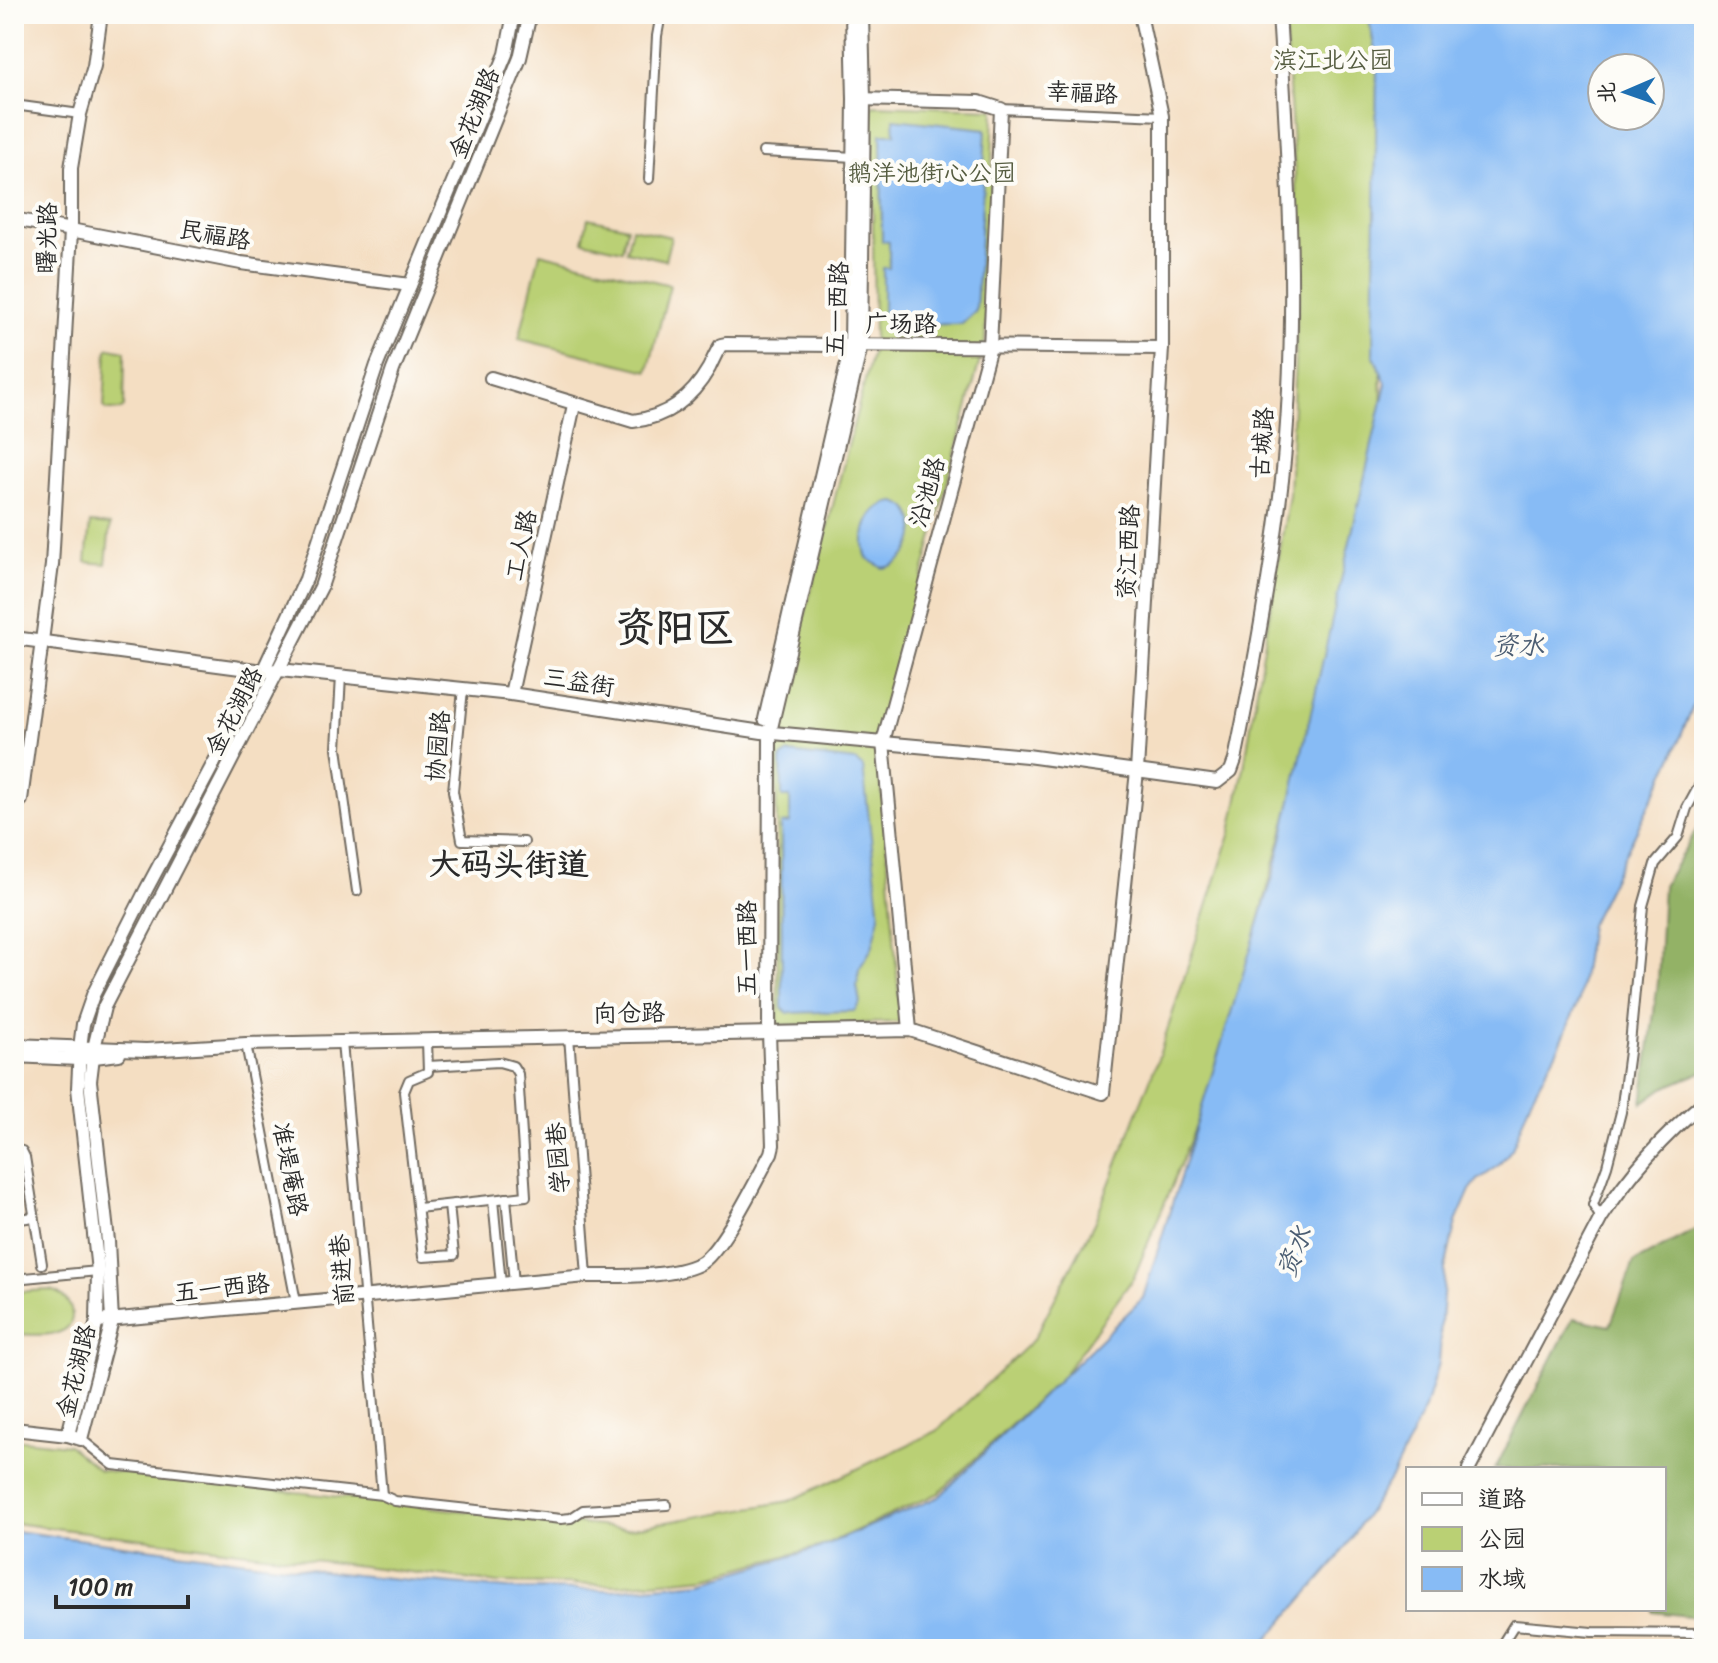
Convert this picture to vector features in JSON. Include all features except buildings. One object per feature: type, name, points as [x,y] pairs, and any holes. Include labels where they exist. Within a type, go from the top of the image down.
[{"type":"street","name":"曙光路","points":[[21,800],[52,565],[71,231],[69,188],[80,114],[94,66],[101,14]]},
{"type":"street","points":[[74,1437],[97,1321],[98,1271],[78,1088],[83,1024],[93,995],[263,671],[306,579],[377,365],[506,54],[514,14]]},
{"type":"street","name":"金花湖路","points":[[74,1437],[112,1321],[108,1241],[90,1081],[104,1007],[321,587],[393,370],[520,58],[530,14]]},
{"type":"street","points":[[649,179],[661,14]]},
{"type":"street","points":[[852,14],[859,99],[854,157],[856,346]]},
{"type":"street","name":"五一西路","points":[[97,1321],[587,1276],[668,1272],[702,1263],[754,1184],[773,1145],[765,1033],[766,732],[782,634],[856,346],[862,14]]},
{"type":"street","name":"资江西路","points":[[1103,1093],[1137,771],[1162,348],[1162,116],[1140,14]]},
{"type":"street","name":"古城路","points":[[1137,771],[1217,782],[1224,779],[1235,760],[1260,641],[1282,477],[1292,242],[1279,14]]},
{"type":"street","points":[[859,99],[979,102],[1001,109]]},
{"type":"street","points":[[14,105],[80,114]]},
{"type":"street","name":"幸福路","points":[[1001,109],[1162,116]]},
{"type":"street","name":"沿池路","points":[[910,1030],[883,742],[990,347],[1001,109]]},
{"type":"street","points":[[763,152],[854,157]]},
{"type":"street","name":"民福路","points":[[14,219],[241,263],[410,285]]},
{"type":"street","name":"广场路","points":[[491,378],[633,421],[652,419],[681,403],[703,378],[721,345],[1162,348]]},
{"type":"street","name":"工人路","points":[[511,694],[574,405]]},
{"type":"street","name":"三益街","points":[[14,638],[263,671],[280,670],[511,694],[766,732],[1027,756],[1137,771]]},
{"type":"street","points":[[341,676],[337,748],[357,891]]},
{"type":"street","name":"协园路","points":[[463,689],[453,791],[462,840],[524,842]]},
{"type":"street","points":[[1601,1218],[1593,1205],[1621,1112],[1643,906],[1655,864],[1678,837],[1687,808],[1704,777]]},
{"type":"street","name":"向仓路","points":[[14,1056],[246,1044],[910,1030],[1103,1093]]},
{"type":"street","name":"学园巷","points":[[569,1036],[587,1276]]},
{"type":"street","points":[[427,1040],[428,1072],[409,1080],[404,1092],[423,1257],[454,1255],[449,1205]]},
{"type":"street","name":"前进巷","points":[[342,1042],[382,1495]]},
{"type":"street","name":"准堤庵路","points":[[246,1044],[296,1302]]},
{"type":"street","name":"向仓路","points":[[14,1045],[79,1053]]},
{"type":"street","points":[[418,1208],[526,1196],[518,1074],[513,1066],[499,1062],[428,1066]]},
{"type":"street","points":[[1470,1467],[1601,1218],[1625,1180],[1678,1123],[1704,1102]]},
{"type":"street","points":[[14,1149],[22,1151],[25,1157],[42,1264]]},
{"type":"street","points":[[506,1198],[508,1284]]},
{"type":"street","points":[[493,1200],[508,1284]]},
{"type":"street","points":[[14,1220],[33,1217]]},
{"type":"street","points":[[14,1279],[98,1271]]},
{"type":"street","points":[[14,1429],[74,1437],[113,1465],[382,1495],[395,1501],[561,1519],[571,1518],[583,1510],[667,1505]]},
{"type":"street","points":[[1499,1649],[1514,1625],[1592,1632],[1704,1633]]},
{"type":"green space","name":"滨江北公园","points":[[1284,14],[1375,14],[1379,41],[1382,461],[1219,1070],[1134,1277],[1062,1377],[939,1493],[822,1546],[707,1577],[618,1585],[498,1583],[14,1523],[14,1439],[68,1445],[99,1470],[626,1529],[790,1501],[937,1431],[1034,1339],[1094,1223],[1158,1059],[1231,832],[1244,768],[1289,495],[1300,247]]},
{"type":"green space","name":"鹅洋池街心公园","points":[[872,105],[994,109],[985,341],[878,742],[901,1022],[778,1025],[776,728],[874,345]]},
{"type":"green space","points":[[588,218],[627,227],[622,250],[583,241]]},
{"type":"green space","points":[[632,228],[671,237],[665,260],[626,251]]},
{"type":"green space","points":[[540,253],[670,285],[648,371],[519,339]]},
{"type":"green space","points":[[107,350],[125,351],[124,407],[120,410],[104,407]]},
{"type":"green space","points":[[90,523],[110,525],[106,564],[86,562]]},
{"type":"green space","points":[[1704,817],[1704,1071],[1663,1088],[1642,1103],[1658,982],[1663,886]]},
{"type":"green space","points":[[1704,1225],[1704,1610],[1698,1617],[1653,1611],[1666,1611],[1666,1467],[1496,1467],[1573,1318],[1610,1326],[1634,1262]]},
{"type":"green space","points":[[50,1290],[68,1302],[72,1316],[67,1328],[49,1334],[14,1334],[14,1292]]},
{"type":"water","name":"资水","points":[[1368,14],[1704,14],[1704,679],[1670,763],[1590,925],[1579,1000],[1560,1045],[1531,1098],[1512,1149],[1497,1167],[1478,1180],[1470,1190],[1456,1222],[1445,1269],[1438,1364],[1425,1408],[1392,1476],[1336,1561],[1259,1649],[14,1649],[14,1531],[355,1575],[508,1589],[611,1590],[703,1582],[816,1549],[939,1497],[1143,1298],[1275,870],[1386,383],[1373,354],[1377,62]]},
{"type":"water","points":[[894,119],[986,129],[976,311],[962,324],[891,325],[883,318],[883,268],[889,268],[889,242],[882,241],[881,134],[895,134]]},
{"type":"water","points":[[896,502],[912,516],[914,538],[903,558],[883,568],[867,558],[865,530],[879,508]]},
{"type":"water","points":[[789,753],[855,761],[863,767],[880,916],[872,948],[859,969],[857,986],[860,1003],[854,1011],[788,1013],[782,1008],[781,824],[790,823],[790,797],[782,797],[781,758]]},
{"type":"district","name":"资阳区","points":[[675,627]]},
{"type":"district","name":"大码头街道","points":[[509,864]]}]
